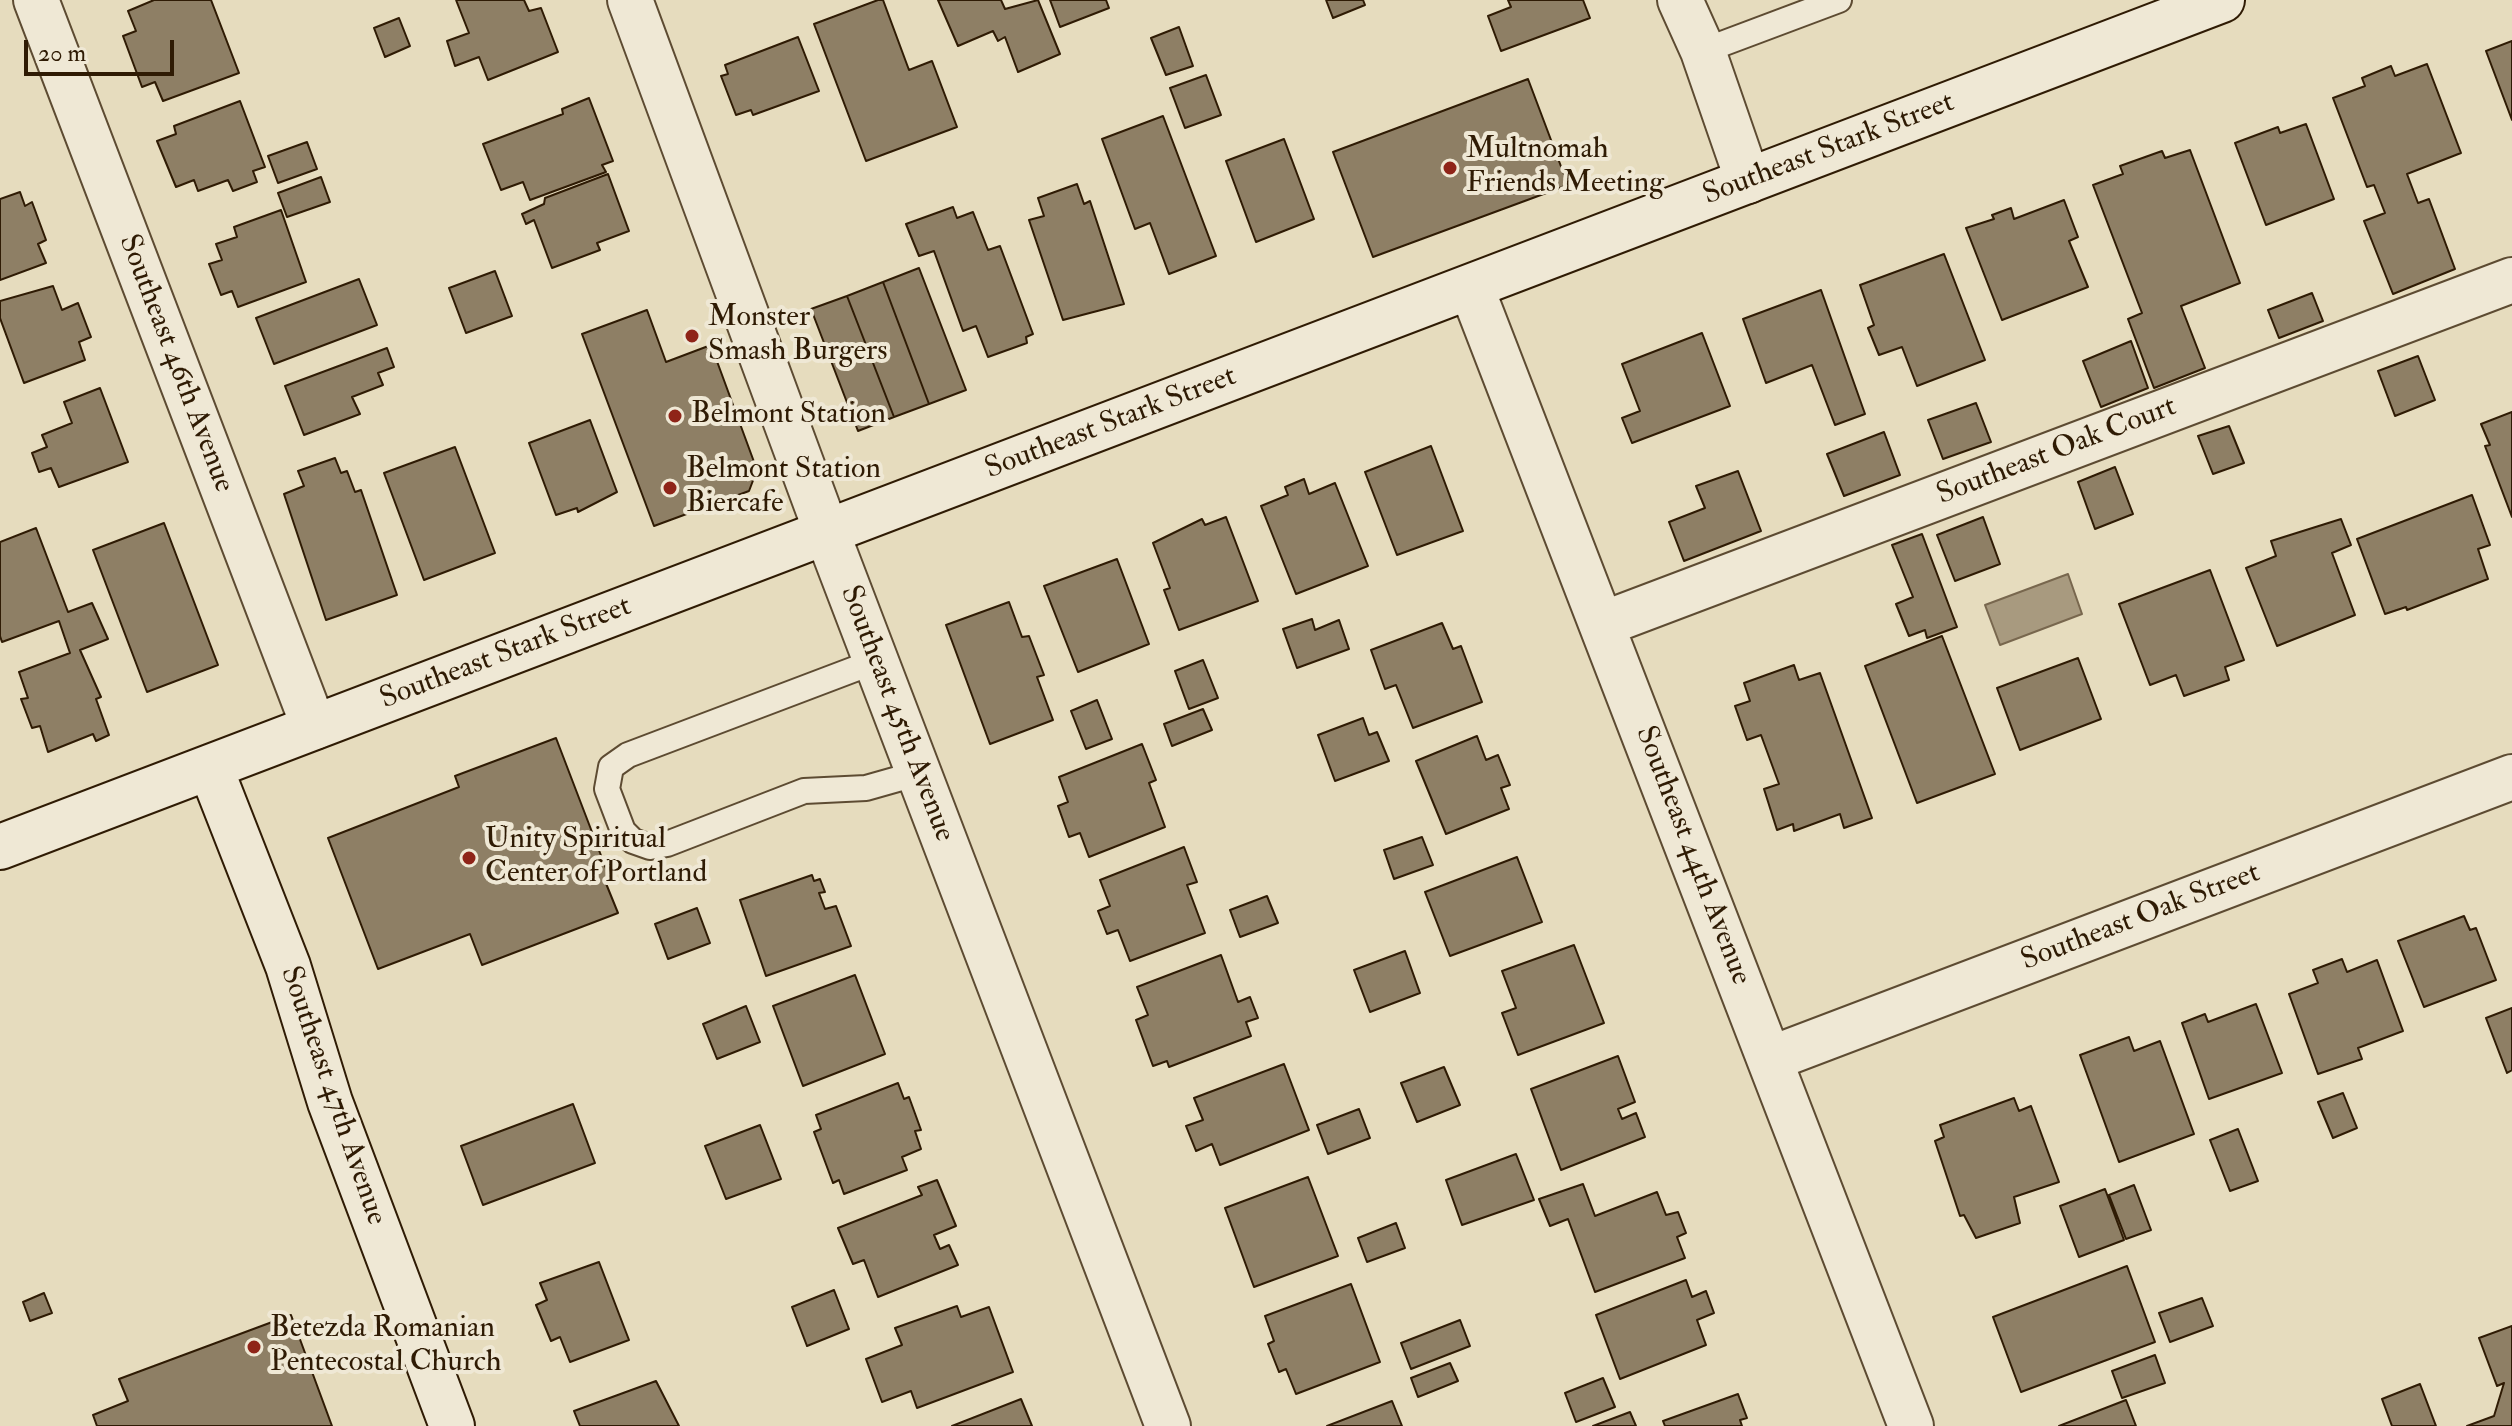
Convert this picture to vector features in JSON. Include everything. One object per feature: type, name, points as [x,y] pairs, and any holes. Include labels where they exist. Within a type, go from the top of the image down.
[{"type":"street","name":"Southeast 46th Avenue","points":[[36,0],[314,727]]},
{"type":"street","points":[[1680,0],[1703,51],[1748,181]]},
{"type":"street","name":"Southeast Stark Street","points":[[0,847],[2222,0]]},
{"type":"street","name":"Southeast 45th Avenue","points":[[633,1],[827,533],[1168,1426]]},
{"type":"street","name":"Southeast Oak Court","points":[[1603,624],[2512,280]]},
{"type":"street","name":"Southeast 44th Avenue","points":[[1471,287],[1911,1426]]},
{"type":"street","name":"Southeast 47th Avenue","points":[[210,767],[288,966],[330,1102],[452,1426]]},
{"type":"street","name":"Southeast Oak Street","points":[[1770,1059],[2512,777]]},
{"type":"lane","points":[[1703,51],[1839,0]]},
{"type":"lane","points":[[876,661],[628,755],[611,767],[607,789],[623,831],[633,841],[650,847],[667,844],[804,791],[866,788],[919,773]]},
{"type":"shaded area","points":[[2068,574],[2082,614],[2000,645],[1985,605]]},
{"type":"building","points":[[154,0],[211,0],[239,73],[163,101],[155,82],[142,87],[123,36],[136,31],[128,11]]},
{"type":"building","points":[[456,0],[524,0],[529,11],[541,8],[558,52],[488,80],[479,57],[455,66],[447,41],[469,33]]},
{"type":"building","points":[[883,0],[909,70],[932,61],[957,127],[866,161],[814,24]]},
{"type":"building","points":[[938,0],[1001,0],[1005,9],[1038,0],[1060,54],[1018,72],[1005,37],[998,41],[993,31],[958,46]]},
{"type":"building","points":[[1050,0],[1106,0],[1109,8],[1060,27]]},
{"type":"building","points":[[1326,0],[1363,0],[1365,5],[1333,18]]},
{"type":"building","points":[[1508,0],[1583,0],[1590,18],[1501,51],[1488,16],[1511,7]]},
{"type":"building","points":[[399,18],[410,46],[385,57],[374,28]]},
{"type":"building","points":[[1179,27],[1193,66],[1166,75],[1151,38]]},
{"type":"building","points":[[798,37],[819,91],[753,115],[751,110],[736,115],[721,76],[728,74],[725,65]]},
{"type":"building","points":[[2512,41],[2512,120],[2486,51]]},
{"type":"building","points":[[2427,64],[2461,153],[2407,174],[2418,203],[2429,199],[2455,269],[2393,294],[2364,221],[2385,213],[2374,185],[2367,187],[2333,98],[2365,86],[2362,78],[2391,66],[2395,76]]},
{"type":"building","points":[[1206,75],[1221,115],[1185,128],[1170,88]]},
{"type":"building","name":"Multnomah Friends Meeting","points":[[1528,79],[1568,185],[1373,257],[1333,152]]},
{"type":"building","points":[[589,98],[613,161],[602,165],[606,172],[530,200],[523,182],[501,190],[483,144],[563,114],[562,109]]},
{"type":"building","points":[[240,101],[265,167],[253,171],[257,182],[233,191],[228,180],[198,191],[194,180],[176,187],[157,141],[176,134],[174,126]]},
{"type":"building","points":[[1163,116],[1216,256],[1169,274],[1150,223],[1135,229],[1102,139]]},
{"type":"building","points":[[2306,124],[2334,199],[2266,225],[2235,143],[2278,127],[2280,133]]},
{"type":"building","points":[[1284,139],[1314,219],[1256,242],[1226,161]]},
{"type":"building","points":[[307,142],[317,169],[278,183],[268,156]]},
{"type":"building","points":[[2190,150],[2240,283],[2181,306],[2205,368],[2154,388],[2128,319],[2142,313],[2093,185],[2123,174],[2120,166],[2162,151],[2165,158]]},
{"type":"building","points":[[608,174],[629,231],[597,243],[600,250],[552,268],[534,220],[526,224],[522,214],[544,204],[545,198]]},
{"type":"building","points":[[321,177],[330,202],[287,217],[278,193]]},
{"type":"building","points":[[1077,184],[1084,204],[1090,201],[1124,304],[1063,320],[1029,220],[1044,216],[1038,198]]},
{"type":"building","points":[[20,192],[25,206],[32,202],[46,240],[38,244],[46,263],[0,280],[0,199]]},
{"type":"building","points":[[2064,200],[2078,237],[2069,241],[2088,287],[2002,320],[1966,228],[1994,219],[1992,215],[2011,208],[2014,219]]},
{"type":"building","points":[[953,207],[957,218],[973,212],[988,250],[1000,246],[1033,334],[1026,337],[1027,343],[988,357],[976,326],[963,331],[934,251],[919,256],[906,224]]},
{"type":"building","points":[[281,210],[306,282],[238,307],[232,291],[221,295],[209,264],[222,260],[216,244],[237,237],[234,227]]},
{"type":"building","points":[[1944,254],[1985,360],[1917,386],[1902,347],[1879,355],[1868,328],[1874,325],[1860,285]]},
{"type":"building","points":[[919,268],[966,390],[929,404],[883,282]]},
{"type":"building","points":[[495,271],[512,316],[466,333],[449,288]]},
{"type":"building","points":[[359,279],[377,325],[274,364],[256,318]]},
{"type":"building","points":[[883,282],[929,404],[894,417],[847,296]]},
{"type":"building","points":[[53,286],[62,310],[78,303],[91,337],[79,342],[85,360],[24,383],[0,318],[0,301]]},
{"type":"building","points":[[1821,290],[1865,414],[1835,425],[1812,365],[1766,383],[1743,319]]},
{"type":"building","points":[[2312,293],[2323,321],[2279,338],[2268,310]]},
{"type":"building","points":[[847,296],[894,417],[858,431],[811,309]]},
{"type":"building","name":"Belmont Station","points":[[647,310],[666,362],[711,345],[757,470],[749,491],[654,526],[582,334]]},
{"type":"building","points":[[1702,333],[1730,406],[1632,443],[1622,418],[1640,411],[1622,364]]},
{"type":"building","points":[[2131,341],[2148,388],[2101,407],[2083,361]]},
{"type":"building","points":[[387,348],[394,367],[378,373],[383,385],[352,397],[360,414],[304,435],[285,386]]},
{"type":"building","points":[[2418,356],[2435,400],[2395,416],[2378,371]]},
{"type":"building","points":[[100,388],[128,462],[59,487],[51,468],[39,472],[32,453],[47,447],[42,435],[72,423],[64,402]]},
{"type":"building","points":[[1976,403],[1991,442],[1943,459],[1928,420]]},
{"type":"building","points":[[2512,412],[2512,517],[2485,446],[2490,445],[2481,424]]},
{"type":"building","points":[[590,420],[617,492],[578,512],[577,508],[556,515],[529,443]]},
{"type":"building","points":[[2229,426],[2244,463],[2213,474],[2198,436]]},
{"type":"building","points":[[1884,432],[1900,475],[1844,496],[1827,454]]},
{"type":"building","points":[[1431,446],[1463,531],[1397,555],[1365,472]]},
{"type":"building","points":[[455,447],[495,553],[424,580],[384,473]]},
{"type":"building","points":[[335,458],[341,473],[347,471],[355,492],[361,490],[397,595],[326,620],[284,494],[304,486],[298,471]]},
{"type":"building","points":[[2115,467],[2133,514],[2095,529],[2078,482]]},
{"type":"building","points":[[1738,471],[1761,531],[1684,561],[1669,522],[1705,508],[1696,486]]},
{"type":"building","points":[[1304,479],[1309,494],[1335,483],[1368,566],[1296,594],[1261,506],[1288,495],[1285,487]]},
{"type":"building","points":[[2472,495],[2490,545],[2478,549],[2488,579],[2407,610],[2406,607],[2385,614],[2357,539]]},
{"type":"building","points":[[1226,517],[1258,601],[1179,630],[1164,590],[1170,588],[1153,543],[1202,519],[1205,525]]},
{"type":"building","points":[[1983,517],[2000,564],[1955,581],[1937,535]]},
{"type":"building","points":[[2341,519],[2351,545],[2332,553],[2355,615],[2277,646],[2246,568],[2276,556],[2271,541]]},
{"type":"building","points":[[164,523],[218,665],[147,692],[93,550]]},
{"type":"building","points":[[36,528],[68,612],[92,603],[108,639],[80,650],[101,697],[96,699],[109,735],[96,741],[93,734],[48,752],[40,726],[32,728],[21,699],[28,698],[19,672],[70,653],[59,621],[2,642],[0,636],[0,542]]},
{"type":"building","points":[[1922,534],[1957,627],[1927,638],[1925,630],[1909,636],[1896,604],[1913,597],[1892,545]]},
{"type":"building","points":[[1117,559],[1149,644],[1078,672],[1044,586]]},
{"type":"building","points":[[2210,570],[2244,660],[2225,667],[2229,680],[2184,696],[2176,675],[2150,685],[2119,604]]},
{"type":"building","points":[[1009,602],[1022,637],[1029,636],[1044,675],[1037,677],[1053,720],[990,744],[946,625]]},
{"type":"building","points":[[1312,619],[1315,630],[1339,620],[1349,649],[1297,668],[1283,629]]},
{"type":"building","points":[[1442,623],[1453,649],[1461,646],[1482,702],[1413,728],[1396,685],[1385,689],[1371,650]]},
{"type":"building","points":[[1942,636],[1995,774],[1917,803],[1865,666]]},
{"type":"building","points":[[2078,658],[2101,719],[2020,750],[1997,688]]},
{"type":"building","points":[[1203,660],[1218,698],[1189,709],[1175,671]]},
{"type":"building","points":[[1794,665],[1799,680],[1820,673],[1872,818],[1844,828],[1840,814],[1794,831],[1793,824],[1777,830],[1764,789],[1779,784],[1761,735],[1747,740],[1735,706],[1750,701],[1744,683]]},
{"type":"building","points":[[1097,700],[1112,739],[1086,749],[1071,711]]},
{"type":"building","points":[[1203,709],[1212,730],[1172,746],[1164,724]]},
{"type":"building","points":[[1363,718],[1369,735],[1377,732],[1389,761],[1335,781],[1318,735]]},
{"type":"building","points":[[1477,736],[1486,760],[1498,755],[1510,785],[1501,788],[1509,809],[1446,834],[1416,761]]},
{"type":"building","name":"Unity Spiritual Center of Portland","points":[[556,738],[610,879],[605,881],[618,913],[482,965],[470,934],[378,969],[328,838],[459,787],[455,776]]},
{"type":"building","points":[[1142,744],[1156,780],[1149,783],[1165,827],[1089,857],[1080,833],[1069,837],[1058,806],[1068,802],[1059,777]]},
{"type":"building","points":[[1422,837],[1433,865],[1394,879],[1384,850]]},
{"type":"building","points":[[1184,847],[1197,882],[1187,885],[1205,933],[1130,961],[1118,930],[1107,934],[1098,911],[1110,906],[1100,880]]},
{"type":"building","points":[[1517,857],[1542,922],[1450,956],[1425,892]]},
{"type":"building","points":[[812,875],[814,881],[820,879],[825,892],[819,893],[825,909],[836,906],[851,946],[766,976],[740,900]]},
{"type":"building","points":[[1267,896],[1278,923],[1240,937],[1230,910]]},
{"type":"building","points":[[697,908],[710,943],[668,959],[655,924]]},
{"type":"building","points":[[2464,916],[2470,930],[2476,928],[2496,980],[2424,1007],[2398,941]]},
{"type":"building","points":[[1574,945],[1604,1023],[1518,1055],[1502,1013],[1516,1008],[1502,971]]},
{"type":"building","points":[[1405,951],[1420,993],[1370,1012],[1354,970]]},
{"type":"building","points":[[1221,955],[1238,1002],[1250,997],[1258,1018],[1246,1022],[1251,1036],[1169,1067],[1167,1061],[1153,1066],[1136,1020],[1148,1015],[1137,987]]},
{"type":"building","points":[[2342,959],[2347,972],[2377,960],[2403,1031],[2358,1048],[2362,1059],[2318,1074],[2289,994],[2318,983],[2313,970]]},
{"type":"building","points":[[855,975],[885,1054],[803,1086],[773,1006]]},
{"type":"building","points":[[2256,1004],[2282,1073],[2209,1099],[2182,1023],[2205,1014],[2208,1022]]},
{"type":"building","points":[[746,1006],[760,1042],[717,1059],[703,1024]]},
{"type":"building","points":[[2512,1008],[2512,1070],[2507,1073],[2486,1018]]},
{"type":"building","points":[[2129,1037],[2134,1051],[2160,1041],[2194,1134],[2119,1162],[2080,1055]]},
{"type":"building","points":[[1618,1056],[1635,1102],[1618,1109],[1622,1119],[1636,1113],[1645,1137],[1561,1170],[1531,1089]]},
{"type":"building","points":[[1284,1064],[1309,1130],[1220,1165],[1212,1144],[1196,1151],[1186,1126],[1203,1120],[1194,1098]]},
{"type":"building","points":[[1444,1067],[1460,1105],[1417,1122],[1401,1083]]},
{"type":"building","points":[[898,1083],[904,1099],[909,1097],[921,1130],[915,1131],[921,1149],[902,1157],[907,1170],[844,1194],[839,1180],[833,1183],[814,1132],[821,1129],[816,1115]]},
{"type":"building","points":[[2343,1093],[2357,1128],[2333,1138],[2318,1102]]},
{"type":"building","points":[[2014,1098],[2019,1111],[2031,1106],[2059,1182],[2014,1197],[2020,1223],[1976,1238],[1964,1215],[1960,1216],[1935,1141],[1944,1137],[1940,1125]]},
{"type":"building","points":[[573,1104],[595,1163],[483,1205],[461,1146]]},
{"type":"building","points":[[1359,1109],[1370,1138],[1328,1154],[1317,1125]]},
{"type":"building","points":[[760,1125],[781,1179],[726,1199],[705,1146]]},
{"type":"building","points":[[2238,1129],[2258,1181],[2230,1191],[2210,1140]]},
{"type":"building","points":[[1516,1154],[1534,1200],[1462,1225],[1446,1180]]},
{"type":"building","points":[[1308,1177],[1338,1256],[1254,1287],[1225,1208]]},
{"type":"building","points":[[937,1180],[956,1226],[934,1235],[940,1249],[949,1245],[958,1265],[878,1297],[864,1260],[853,1264],[838,1228],[922,1195],[918,1187]]},
{"type":"building","points":[[1583,1184],[1595,1216],[1657,1192],[1666,1215],[1678,1212],[1686,1233],[1677,1237],[1685,1258],[1595,1292],[1568,1219],[1550,1226],[1539,1199]]},
{"type":"building","points":[[2134,1185],[2151,1230],[2126,1239],[2109,1195]]},
{"type":"building","points":[[2105,1189],[2124,1240],[2079,1257],[2060,1206]]},
{"type":"building","points":[[1396,1223],[1405,1248],[1367,1262],[1358,1238]]},
{"type":"building","points":[[599,1262],[629,1340],[570,1362],[560,1337],[551,1341],[536,1305],[547,1300],[540,1283]]},
{"type":"building","points":[[2127,1266],[2155,1342],[2021,1392],[1993,1317]]},
{"type":"building","points":[[1686,1280],[1692,1297],[1706,1291],[1714,1313],[1697,1320],[1706,1345],[1620,1379],[1596,1315]]},
{"type":"building","points":[[1351,1284],[1380,1362],[1296,1394],[1286,1369],[1279,1372],[1268,1344],[1274,1341],[1265,1316]]},
{"type":"building","points":[[834,1290],[849,1329],[807,1346],[792,1307]]},
{"type":"building","points":[[44,1293],[52,1313],[30,1321],[23,1302]]},
{"type":"building","points":[[2202,1298],[2213,1326],[2170,1342],[2159,1313]]},
{"type":"building","points":[[957,1306],[961,1317],[989,1307],[1013,1372],[917,1408],[911,1391],[882,1402],[866,1359],[902,1345],[895,1328]]},
{"type":"building","name":"Betezda Romanian Pentecostal Church","points":[[291,1315],[332,1426],[97,1426],[93,1415],[128,1401],[119,1379]]},
{"type":"building","points":[[1460,1320],[1470,1346],[1411,1369],[1401,1343]]},
{"type":"building","points":[[2512,1326],[2512,1426],[2467,1426],[2494,1416],[2504,1383],[2497,1386],[2479,1338]]},
{"type":"building","points":[[2155,1355],[2165,1383],[2122,1398],[2112,1371]]},
{"type":"building","points":[[1450,1363],[1458,1381],[1418,1397],[1411,1378]]},
{"type":"building","points":[[1603,1378],[1615,1407],[1576,1422],[1565,1393]]},
{"type":"building","points":[[656,1381],[679,1426],[580,1426],[574,1411]]},
{"type":"building","points":[[2420,1384],[2436,1426],[2392,1426],[2382,1399]]},
{"type":"building","points":[[1738,1394],[1747,1418],[1740,1420],[1742,1426],[1665,1426],[1663,1421]]},
{"type":"building","points":[[1021,1399],[1032,1426],[952,1426]]},
{"type":"building","points":[[2126,1400],[2136,1426],[2059,1426]]},
{"type":"building","points":[[1392,1401],[1402,1426],[1327,1426]]},
{"type":"building","points":[[1630,1412],[1636,1426],[1593,1426]]},
{"type":"place","name":"Multnomah Friends Meeting","points":[[1450,168]]},
{"type":"place","name":"Monster Smash Burgers","points":[[692,336]]},
{"type":"place","name":"Belmont Station","points":[[675,416]]},
{"type":"place","name":"Belmont Station Biercafe","points":[[670,488]]},
{"type":"place","name":"Unity Spiritual Center of Portland","points":[[469,858]]},
{"type":"place","name":"Betezda Romanian Pentecostal Church","points":[[254,1347]]}]
